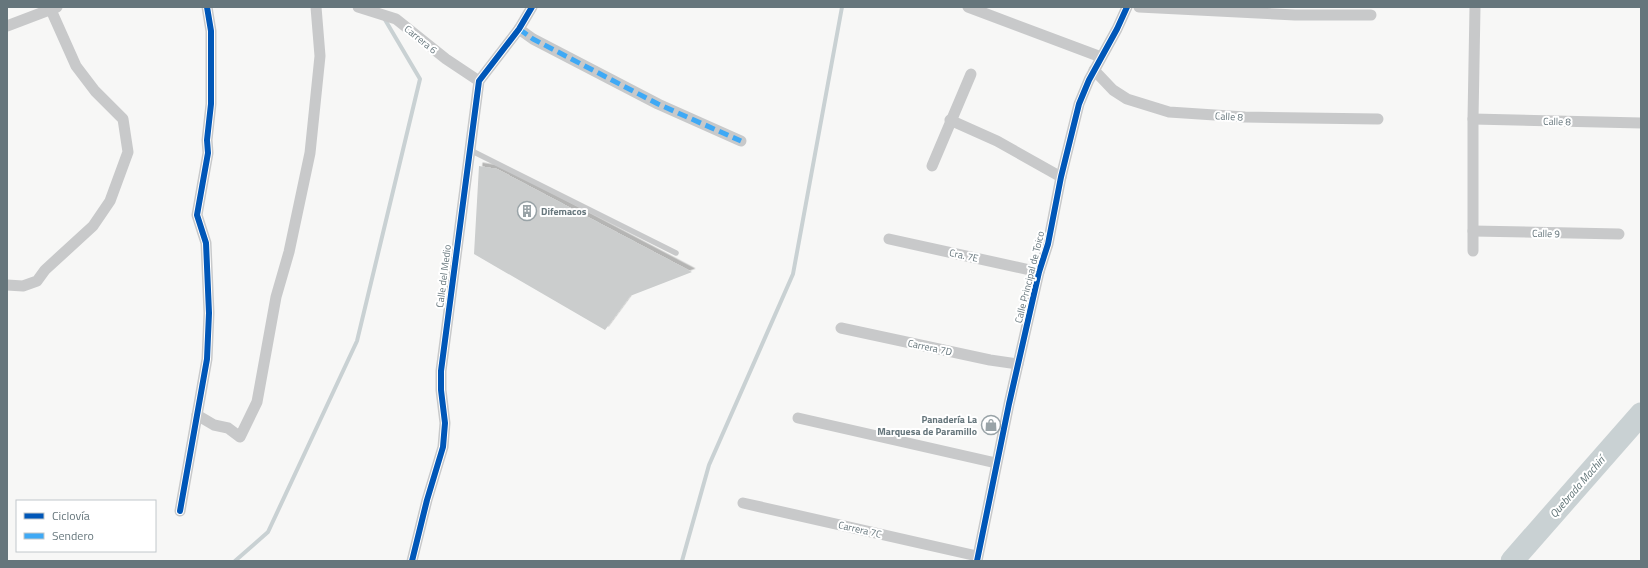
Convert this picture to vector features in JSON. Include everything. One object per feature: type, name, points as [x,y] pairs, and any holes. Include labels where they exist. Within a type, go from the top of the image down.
[{"type":"street","points":[[180,511],[207,359],[209,313],[206,243],[196,215],[208,153],[207,140],[211,104],[211,31],[207,7]]},
{"type":"street","points":[[197,415],[214,425],[228,428],[240,437],[257,402],[276,297],[289,252],[310,154],[320,56],[316,7]]},
{"type":"street","name":"Carrera 6","points":[[358,7],[396,19],[446,59],[479,81]]},
{"type":"street","name":"Calle del Medio","points":[[412,561],[427,500],[443,447],[445,423],[441,390],[441,371],[479,81],[519,29],[532,7]]},
{"type":"street","points":[[968,7],[1101,58]]},
{"type":"street","name":"Calle Principal de Toico","points":[[977,558],[1018,364],[1039,272],[1048,244],[1061,177],[1079,104],[1094,70],[1128,7]]},
{"type":"street","points":[[1139,7],[1295,15],[1371,15]]},
{"type":"street","points":[[1473,251],[1475,7]]},
{"type":"street","points":[[7,26],[54,9],[76,66],[95,91],[123,119],[128,152],[110,201],[93,226],[45,270],[37,281],[23,286],[7,285]]},
{"type":"street","points":[[519,29],[533,39],[658,104],[741,141]]},
{"type":"street","name":"Calle 8","points":[[1094,70],[1113,90],[1127,99],[1169,112],[1245,118],[1378,120]]},
{"type":"street","points":[[932,166],[950,120],[971,74]]},
{"type":"street","name":"Calle 8","points":[[1473,119],[1641,123]]},
{"type":"street","points":[[950,120],[997,141],[1061,177]]},
{"type":"street","name":"Calle 9","points":[[1474,231],[1619,234]]},
{"type":"street","name":"Cra. 7E","points":[[889,239],[1039,272]]},
{"type":"street","name":"Carrera 7D","points":[[841,328],[990,360],[1018,364]]},
{"type":"street","points":[[798,418],[996,463]]},
{"type":"street","name":"Carrera 7C","points":[[743,503],[977,558]]},
{"type":"lane","points":[[469,150],[676,252]]},
{"type":"building","name":"Difemacos","points":[[479,166],[497,169],[692,272],[630,296],[605,330],[474,254]]},
{"type":"waterway","points":[[682,561],[709,465],[793,274],[842,7]]},
{"type":"waterway","points":[[235,561],[268,532],[357,341],[420,79],[384,18]]},
{"type":"waterway","name":"Quebrada Machirí","points":[[1512,561],[1641,414]]},
{"type":"marked path","points":[[519,29],[533,39],[658,104],[741,141]]},
{"type":"cycle path","points":[[180,511],[207,359],[209,313],[206,243],[197,215],[208,153],[207,140],[211,104],[211,31],[207,7]]},
{"type":"cycle path","points":[[412,561],[427,500],[443,447],[445,423],[441,390],[441,371],[479,81],[519,29],[532,7]]},
{"type":"cycle path","points":[[977,561],[1009,404],[1039,272],[1048,244],[1061,177],[1079,104],[1089,80],[1117,29],[1127,7]]},
{"type":"place","name":"Difemacos","points":[[527,211]]},
{"type":"place","name":"Panadería La Marquesa de Paramillo","points":[[991,425]]}]
